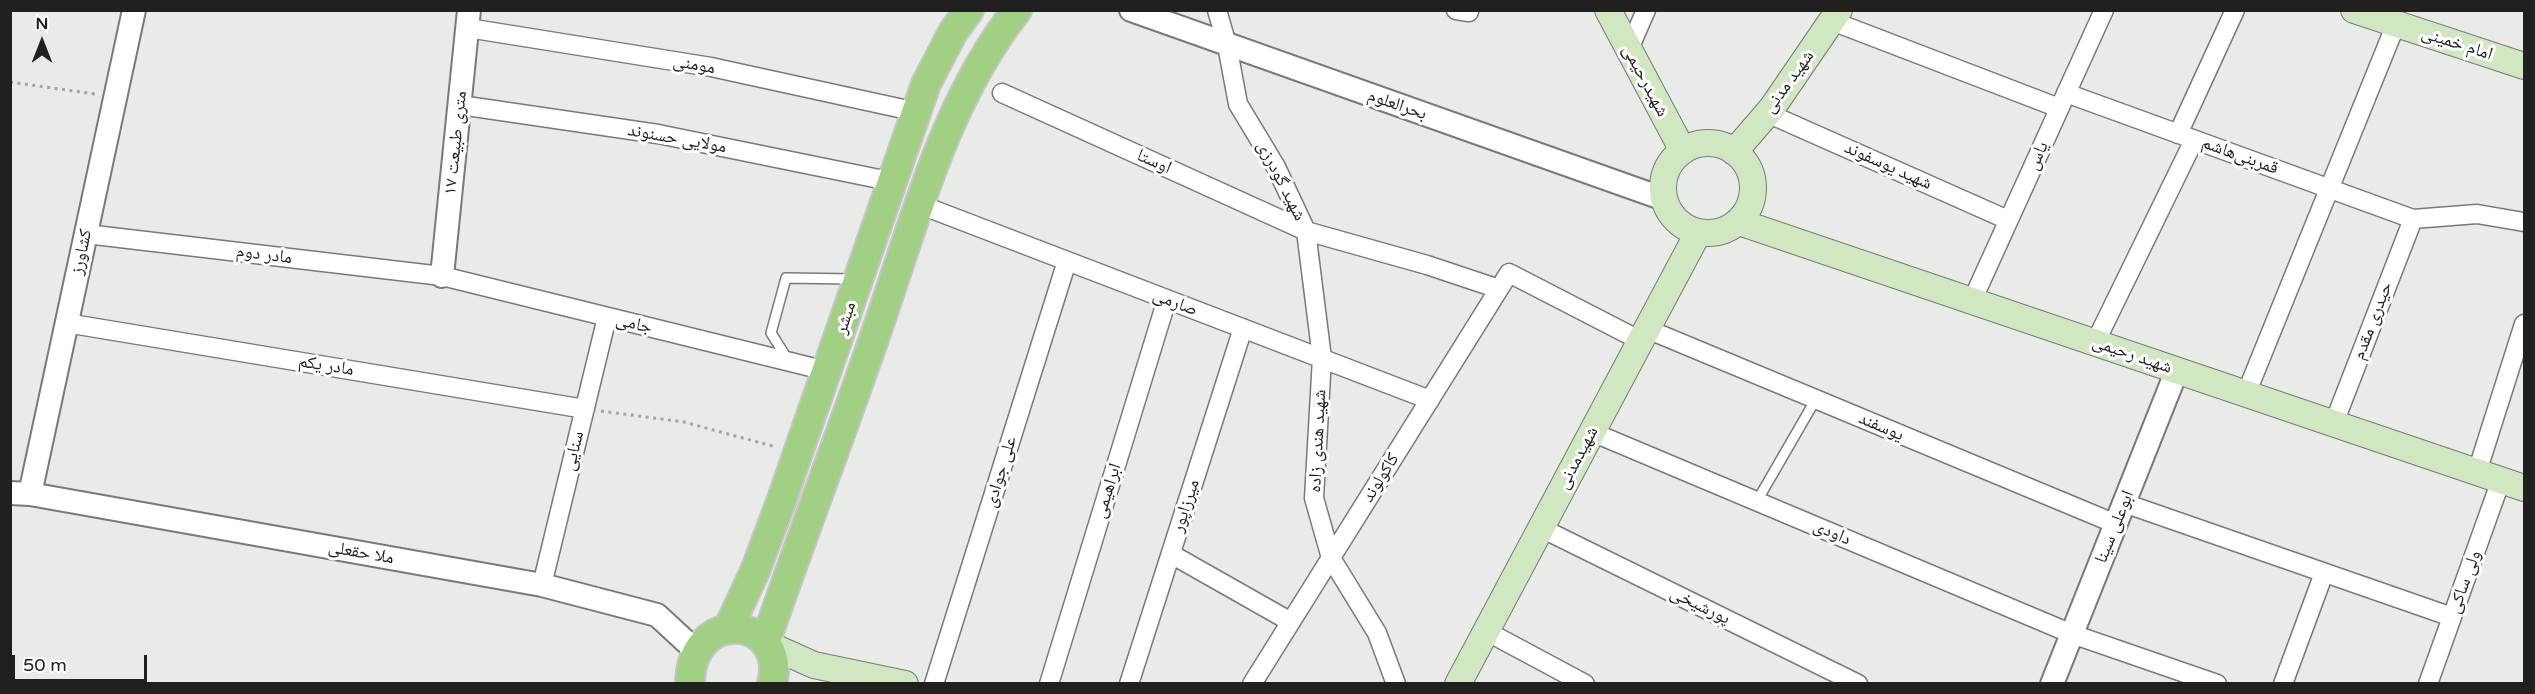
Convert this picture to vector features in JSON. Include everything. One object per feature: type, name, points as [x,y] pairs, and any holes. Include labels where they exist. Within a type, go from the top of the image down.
[{"type":"main road","name":"مبشر","points":[[728,629],[755,571],[798,453],[894,182],[926,84],[948,42],[969,10]]},
{"type":"main road","points":[[765,643],[939,153],[974,72],[1017,10]]},
{"type":"main road","name":"شهیدرحیمی","points":[[1608,10],[1683,151]]},
{"type":"main road","name":"امام خمینی","points":[[2354,10],[2524,66]]},
{"type":"main road","name":"شهید مدنی","points":[[1734,152],[1767,113],[1836,16]]},
{"type":"main road","points":[[1709,143],[1722,145],[1744,161],[1751,172],[1752,199],[1747,212],[1739,222],[1727,230],[1698,233],[1686,228],[1668,210],[1663,185],[1666,172],[1673,160],[1683,151],[1695,145],[1709,143]]},
{"type":"main road","name":"شهید رحیمی","points":[[1739,222],[2513,484]]},
{"type":"main road","name":"شهیدمدنی","points":[[1458,684],[1698,233]]},
{"type":"main road","points":[[690,684],[690,669],[696,651],[711,635],[728,629],[748,629],[769,647],[775,672],[772,684]]},
{"type":"main road","points":[[765,643],[814,665],[905,684]]},
{"type":"street","name":"کشاورز","points":[[20,493],[66,323],[134,10]]},
{"type":"street","name":"بحرالعلوم","points":[[1131,10],[1664,199]]},
{"type":"street","name":"شهید گودرزی","points":[[1217,10],[1239,104],[1275,166],[1306,231],[1322,358]]},
{"type":"street","points":[[1629,49],[1646,10]]},
{"type":"street","name":"یاس","points":[[1972,301],[2104,10]]},
{"type":"street","points":[[2095,342],[2186,137],[2235,10]]},
{"type":"street","name":"قمربنی‌هاشم","points":[[1836,16],[2063,101],[2186,137],[2413,219]]},
{"type":"street","name":"مومنی","points":[[468,19],[711,67],[917,112]]},
{"type":"street","name":"۱۷ متری طبیعت","points":[[442,276],[468,19]]},
{"type":"street","points":[[2246,394],[2396,24]]},
{"type":"street","name":"اوستا","points":[[1002,93],[1306,231],[1427,266],[1498,290]]},
{"type":"street","name":"مولایی حسنوند","points":[[460,105],[658,135],[894,182]]},
{"type":"street","name":"شهید یوسفوند","points":[[1767,113],[2008,220]]},
{"type":"street","name":"صارمی","points":[[921,205],[1430,400]]},
{"type":"street","points":[[2413,219],[2476,214],[2524,222]]},
{"type":"street","name":"حیدری مقدم","points":[[2334,423],[2413,219]]},
{"type":"street","name":"مادر دوم","points":[[86,234],[442,276]]},
{"type":"street","name":"علی جوادی","points":[[934,684],[1067,261]]},
{"type":"street","name":"کاکولوند","points":[[1252,684],[1509,273]]},
{"type":"street","name":"یوسفند","points":[[1509,273],[1644,335],[1816,399],[2116,524]]},
{"type":"street","name":"جامی","points":[[442,276],[827,371]]},
{"type":"street","name":"ابراهیمی","points":[[1049,684],[1167,299]]},
{"type":"street","name":"سنایی","points":[[542,585],[607,317]]},
{"type":"street","name":"مادر یکم","points":[[66,323],[585,409]]},
{"type":"street","points":[[2477,472],[2524,324]]},
{"type":"street","name":"میرزاپور","points":[[1129,684],[1243,328]]},
{"type":"street","name":"شهید هندی زاده","points":[[1322,358],[1314,498],[1330,558],[1377,633],[1396,684]]},
{"type":"street","name":"ابوعلی سینا","points":[[2052,684],[2177,370]]},
{"type":"street","name":"داودی","points":[[1592,432],[2072,634],[2217,684]]},
{"type":"street","name":"ولی ساکی","points":[[2428,684],[2452,617],[2513,484]]},
{"type":"street","name":"ملا حقعلی","points":[[20,493],[542,585],[657,615],[696,651]]},
{"type":"street","points":[[2124,503],[2452,617]]},
{"type":"street","name":"پورشیخی","points":[[1541,528],[1858,684]]},
{"type":"street","points":[[1171,554],[1291,622]]},
{"type":"street","points":[[2283,684],[2324,573]]},
{"type":"street","points":[[1486,631],[1585,684]]},
{"type":"lane","points":[[789,362],[771,333],[786,278],[859,279]]},
{"type":"lane","points":[[1757,501],[1816,399]]},
{"type":"path","points":[[10,82],[115,97]]},
{"type":"path","points":[[585,409],[684,422],[798,453]]}]
